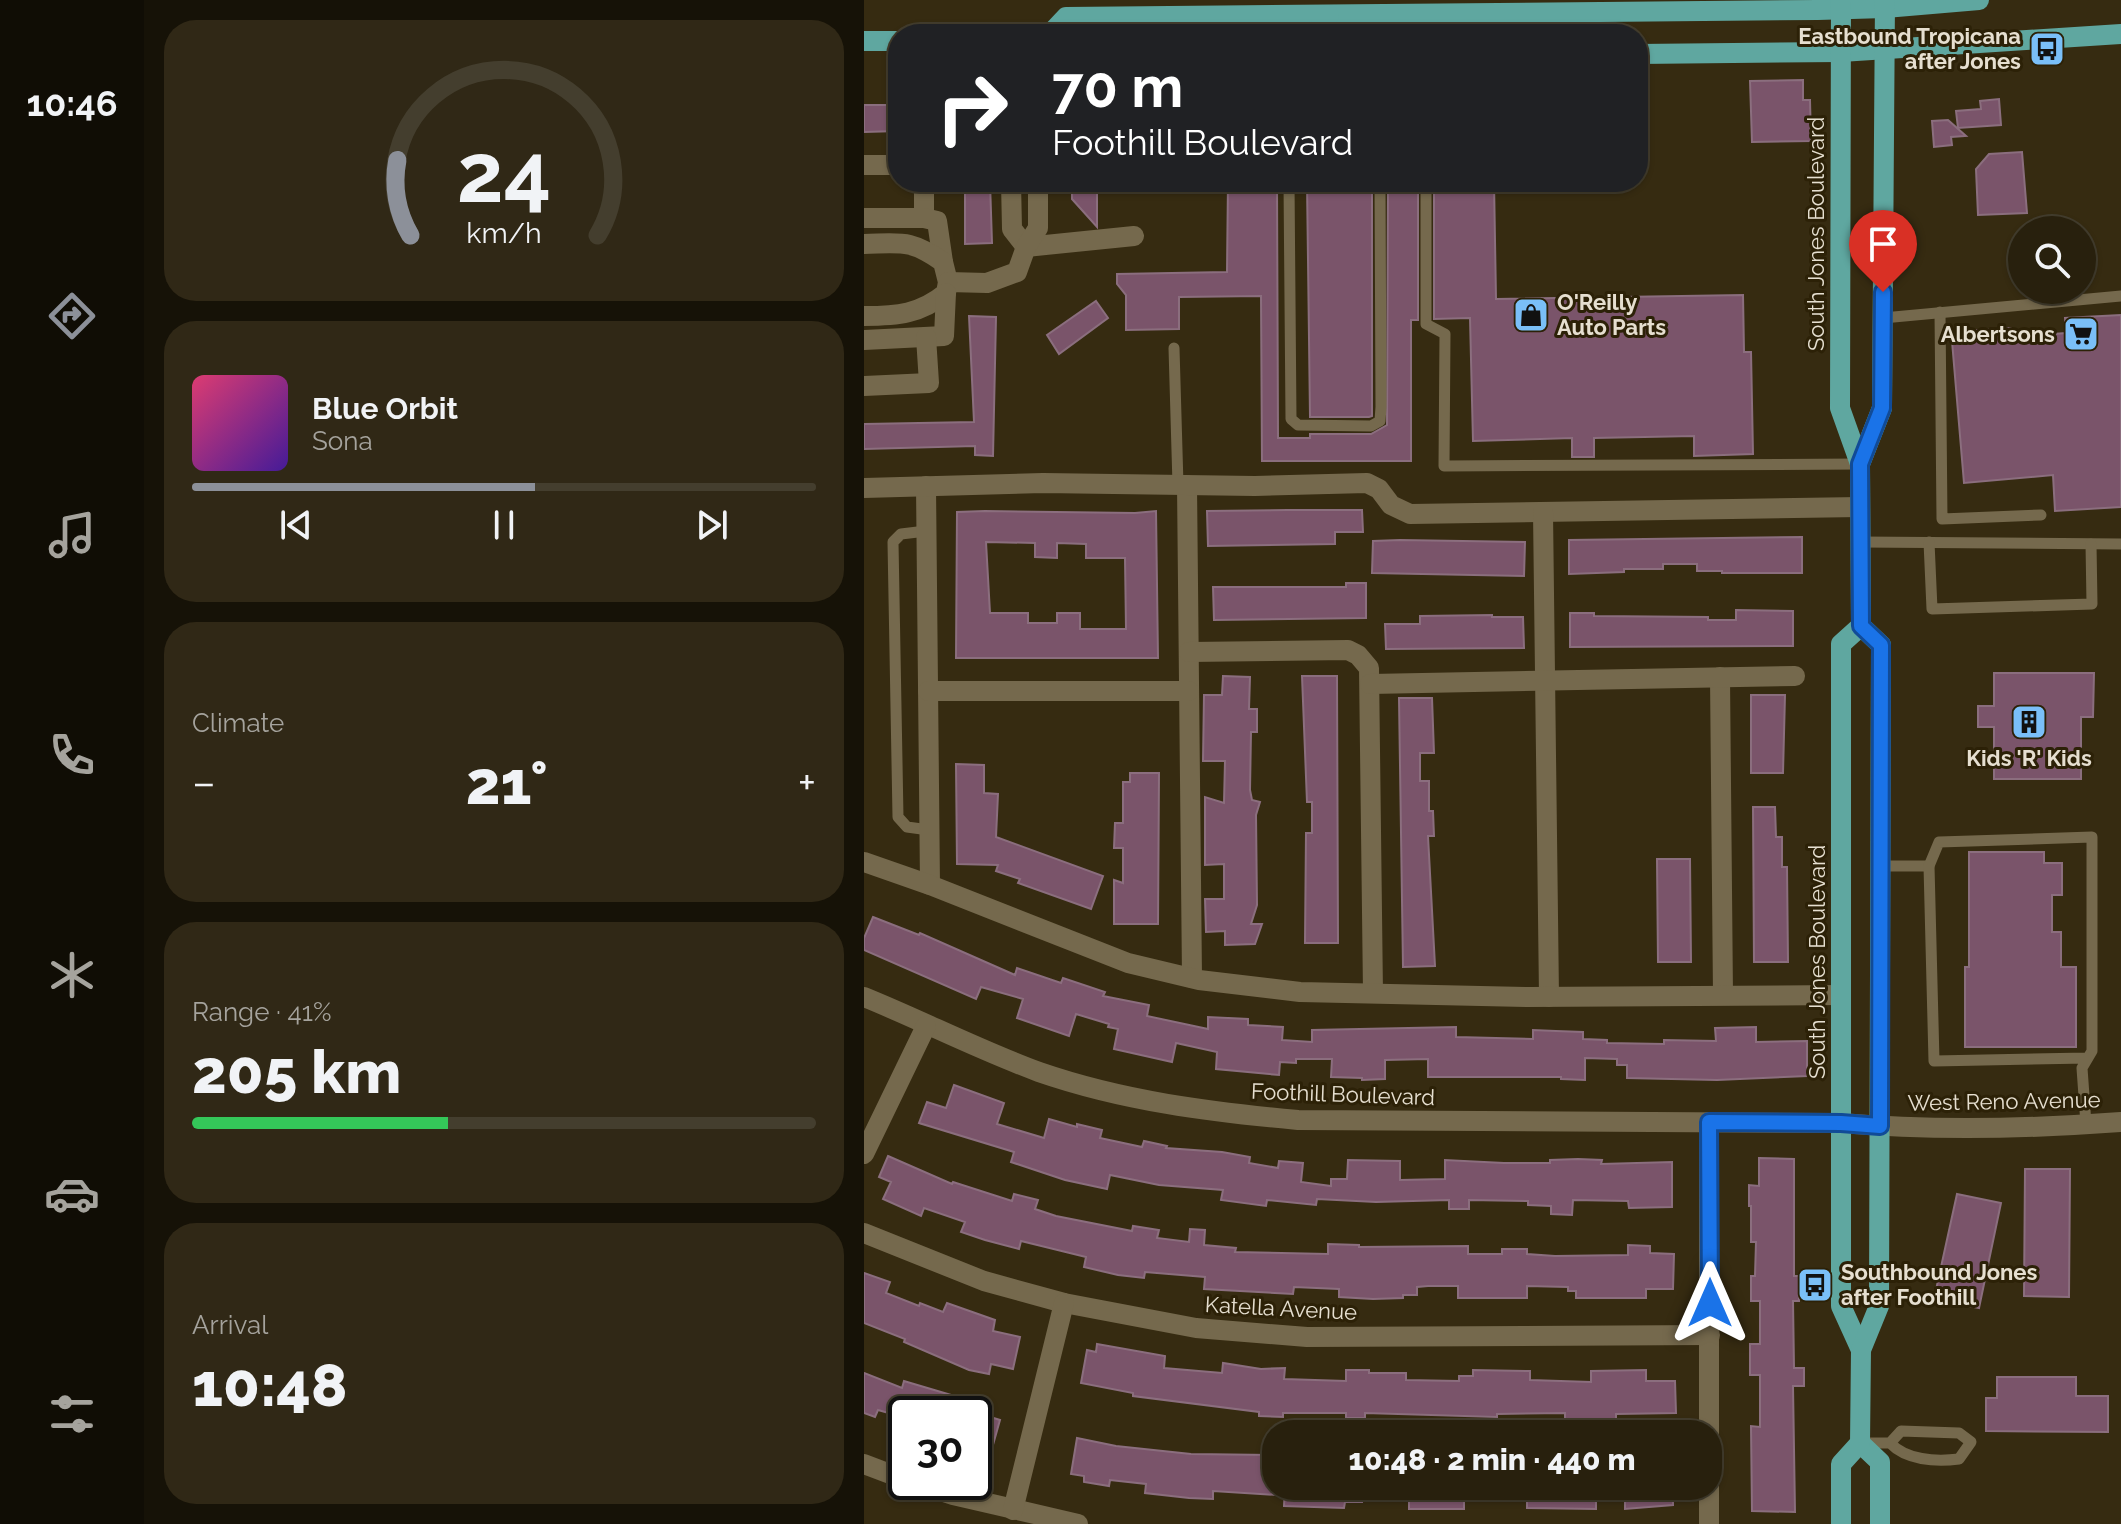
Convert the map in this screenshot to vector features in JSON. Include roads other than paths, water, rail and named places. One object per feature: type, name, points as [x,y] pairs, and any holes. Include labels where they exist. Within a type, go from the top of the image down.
[{"type":"main road","points":[[1059,24],[1066,17],[1211,8],[1885,4],[1979,0]]},
{"type":"main road","name":"South Jones Boulevard","points":[[1841,4],[1840,408],[1860,464],[1861,626],[1881,645],[1879,1306],[1861,1350],[1860,1443],[1841,1464],[1841,1524]]},
{"type":"main road","name":"South Jones Boulevard","points":[[1860,464],[1882,408],[1885,4]]},
{"type":"main road","points":[[1648,54],[1841,52],[2121,34]]},
{"type":"main road","points":[[864,41],[888,41]]},
{"type":"main road","name":"South Jones Boulevard","points":[[1861,626],[1841,644],[1841,1306],[1861,1350]]},
{"type":"main road","points":[[1860,1443],[1880,1462],[1880,1524]]},
{"type":"street","points":[[864,165],[888,165]]},
{"type":"street","points":[[924,192],[924,218]]},
{"type":"street","points":[[1011,192],[1012,229],[1026,247]]},
{"type":"street","points":[[864,244],[902,243],[921,247],[946,279],[987,283],[1017,272],[1026,247],[1038,228],[1038,192]]},
{"type":"street","points":[[864,218],[924,218],[937,221],[946,279],[944,336],[864,340]]},
{"type":"street","points":[[1026,247],[1134,236]]},
{"type":"street","points":[[864,316],[897,316],[929,307],[946,279]]},
{"type":"street","points":[[864,386],[929,383],[926,337]]},
{"type":"street","points":[[864,488],[1043,483],[1367,483],[1379,489],[1391,505],[1410,514],[1860,507]]},
{"type":"street","points":[[1182,485],[1189,652],[1192,978]]},
{"type":"street","points":[[926,486],[930,885]]},
{"type":"street","points":[[1543,512],[1549,997]]},
{"type":"street","points":[[1189,652],[1348,650],[1358,655],[1369,668],[1373,993]]},
{"type":"street","points":[[1370,684],[1795,676]]},
{"type":"street","points":[[1720,677],[1723,995]]},
{"type":"street","points":[[928,691],[1189,691]]},
{"type":"street","points":[[864,862],[1128,963],[1192,978],[1300,992],[1549,997],[1841,995]]},
{"type":"street","name":"Foothill Boulevard","points":[[864,997],[1040,1072],[1155,1103],[1226,1113],[1298,1120],[1841,1123]]},
{"type":"street","points":[[864,1154],[926,1026]]},
{"type":"street","points":[[1709,1122],[1709,1524]]},
{"type":"street","name":"West Reno Avenue","points":[[1841,1123],[2033,1128],[2121,1122]]},
{"type":"street","name":"Katella Avenue","points":[[864,1233],[984,1281],[1064,1303],[1196,1328],[1307,1337],[1710,1335]]},
{"type":"street","points":[[1013,1510],[1064,1303]]},
{"type":"street","points":[[864,1464],[888,1473]]},
{"type":"street","points":[[973,1500],[1078,1524]]},
{"type":"lane","points":[[1289,192],[1291,419],[1298,425],[1371,426],[1380,421],[1381,407],[1380,192]]},
{"type":"lane","points":[[1426,192],[1426,324],[1445,334],[1444,466],[1860,464]]},
{"type":"lane","points":[[1883,318],[2121,296]]},
{"type":"lane","points":[[1940,312],[1942,519],[2041,515]]},
{"type":"lane","points":[[1174,348],[1182,485]]},
{"type":"lane","points":[[926,531],[901,534],[893,542],[893,606],[898,817],[907,827],[929,830]]},
{"type":"lane","points":[[1860,542],[2121,544]]},
{"type":"lane","points":[[1929,542],[1932,609],[2092,604],[2091,544]]},
{"type":"lane","points":[[2086,1124],[2082,1068],[2092,1051],[2092,837],[1939,842],[1929,866],[1934,1061],[2087,1058]]},
{"type":"lane","points":[[1881,866],[1929,866]]},
{"type":"lane","points":[[1860,1443],[1890,1443],[1901,1454],[1945,1461],[1959,1459],[1971,1442],[1959,1433],[1901,1431],[1890,1443]]},
{"type":"place","name":"Eastbound Tropicana after Jones","points":[[2047,49]]},
{"type":"place","name":"O'Reilly Auto Parts","points":[[1531,315]]},
{"type":"place","name":"Albertsons","points":[[2081,334]]},
{"type":"place","name":"Kids 'R' Kids","points":[[2029,722]]},
{"type":"place","name":"Southbound Jones after Foothill","points":[[1815,1285]]}]
